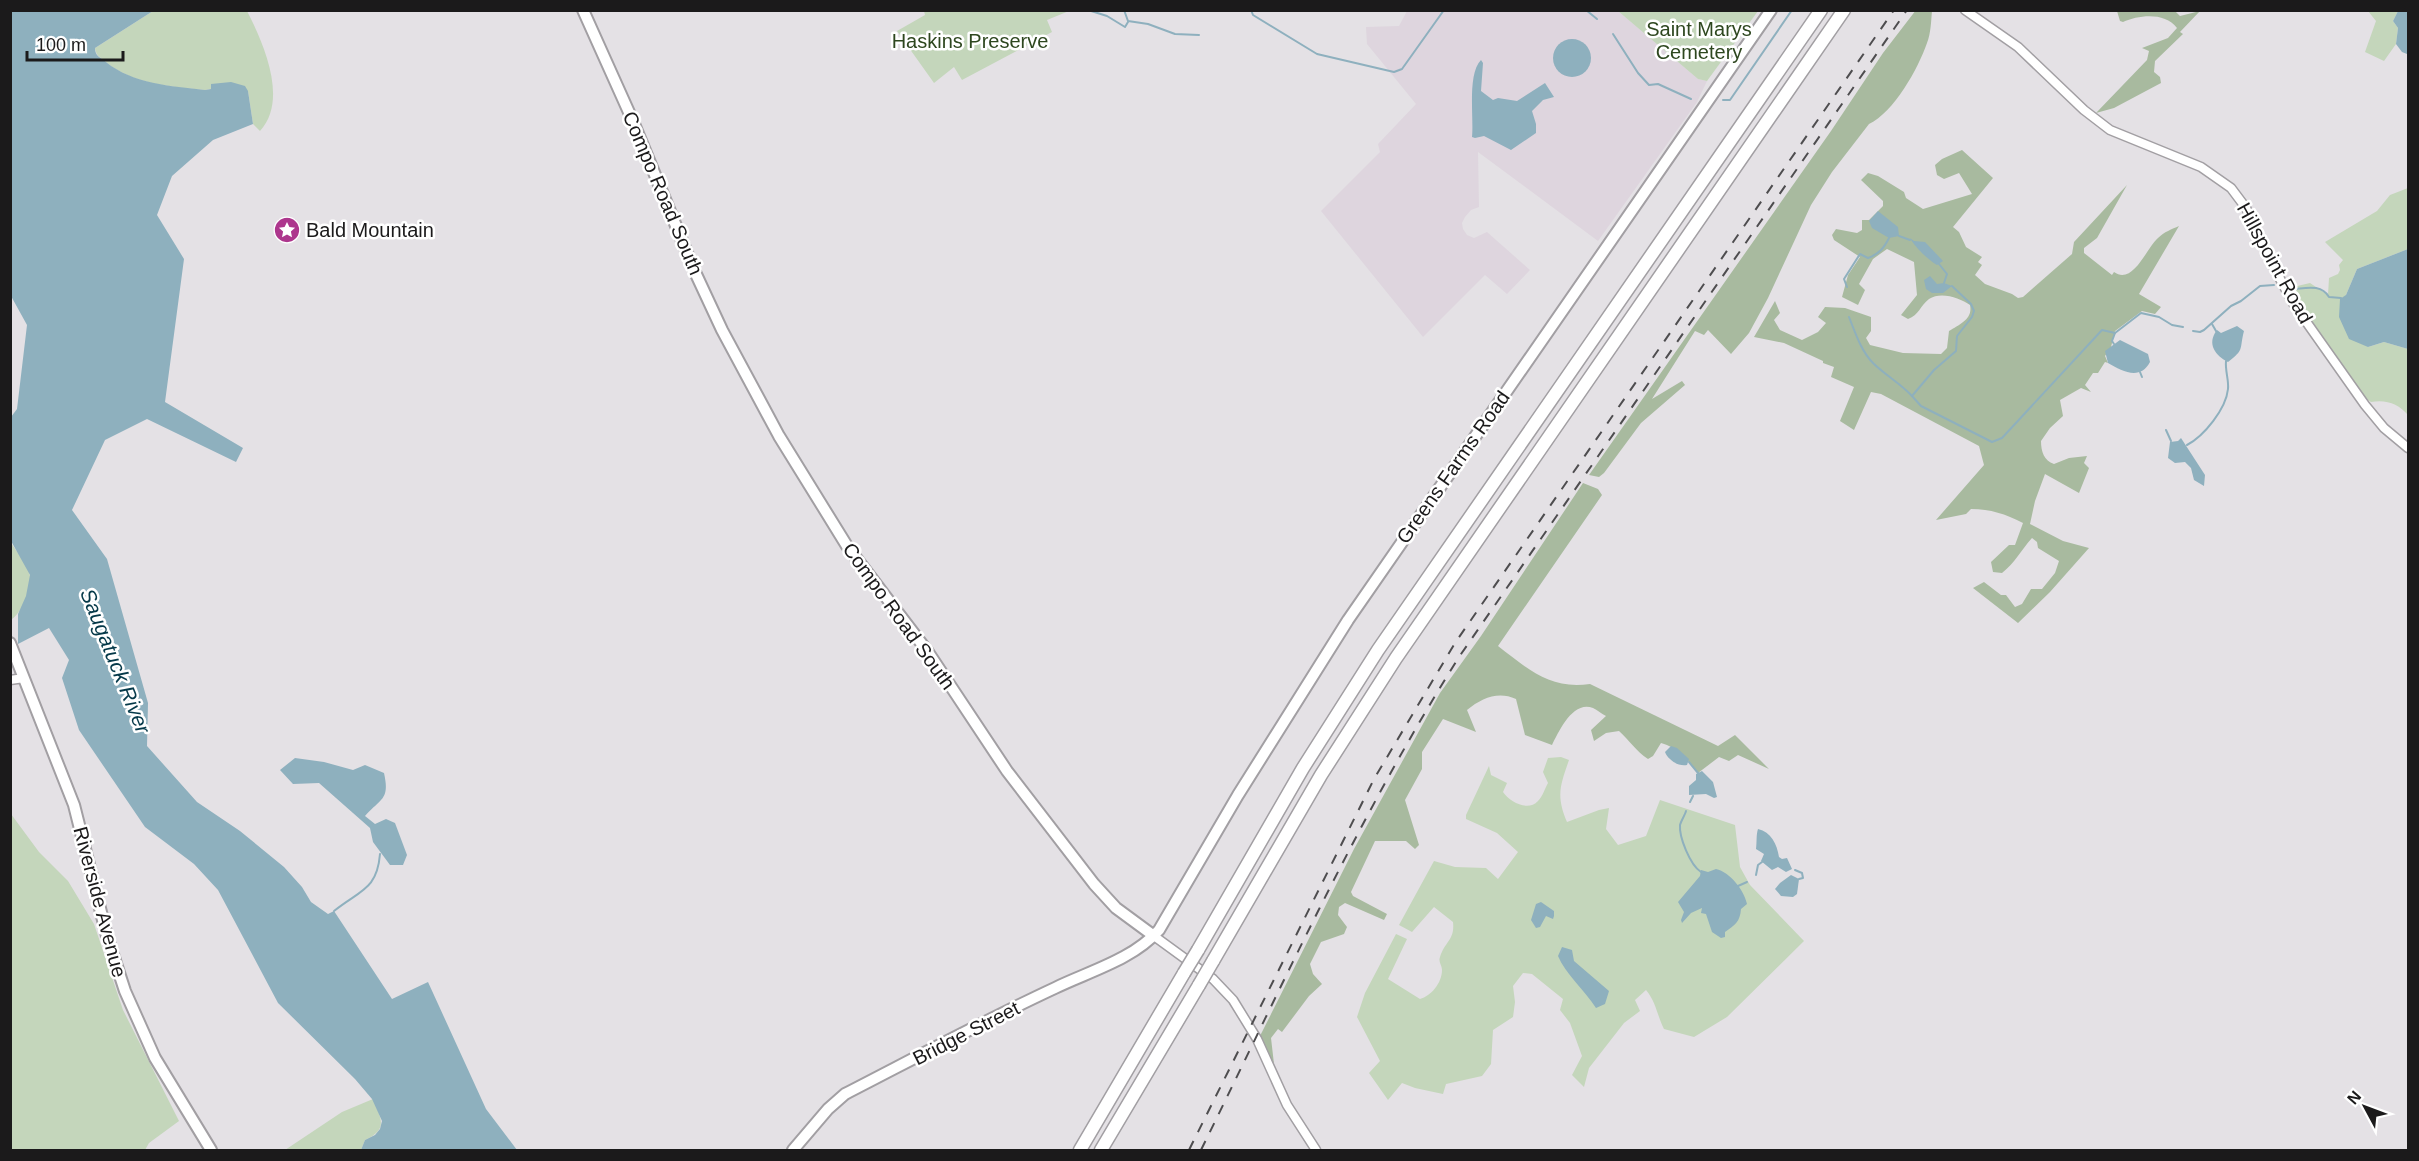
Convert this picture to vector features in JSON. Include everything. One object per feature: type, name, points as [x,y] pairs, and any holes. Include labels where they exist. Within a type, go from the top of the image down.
[{"type":"highway","points":[[1080,1150],[1303,768],[1378,650],[1821,10]]},
{"type":"highway","points":[[1101,1150],[1316,785],[1390,667],[1844,10]]},
{"type":"main road","name":"Compo Road South","points":[[583,10],[635,125],[695,272],[722,330],[779,436],[847,546],[928,652],[1007,771],[1094,884],[1116,908],[1154,936]]},
{"type":"main road","name":"Greens Farms Road","points":[[1154,936],[1164,923],[1238,795],[1348,620],[1771,10]]},
{"type":"main road","name":"Riverside Avenue","points":[[11,645],[57,757],[76,812],[120,979],[155,1058],[211,1150]]},
{"type":"main road","name":"Bridge Street","points":[[793,1150],[828,1109],[845,1094],[1055,988],[1121,958],[1154,936]]},
{"type":"street","name":"Hillspoint Road","points":[[1965,10],[2018,47],[2101,124],[2128,140],[2201,167],[2218,177],[2236,193],[2252,219],[2272,264],[2294,303],[2371,414],[2409,448]]},
{"type":"street","points":[[10,680],[24,678]]},
{"type":"street","name":"Compo Road South","points":[[1154,936],[1208,975],[1233,1000],[1257,1039],[1287,1105],[1316,1150]]},
{"type":"shaded area","points":[[1407,11],[1618,11],[1698,79],[1707,81],[1697,102],[1598,241],[1478,152],[1479,207],[1471,210],[1465,217],[1462,223],[1463,229],[1467,235],[1474,238],[1487,232],[1530,270],[1507,294],[1485,275],[1423,337],[1321,211],[1380,152],[1378,144],[1416,104],[1367,44],[1366,27],[1399,26]]},
{"type":"green space","name":"Haskins Preserve","points":[[924,10],[1069,11],[1047,20],[1052,32],[962,80],[954,67],[934,83],[897,31],[925,15]]},
{"type":"green space","points":[[1916,10],[1932,11],[1928,39],[1918,65],[1896,100],[1869,124],[1832,172],[1811,205],[1768,298],[1749,333],[1731,354],[1708,330],[1704,335],[1695,331],[1652,399],[1682,381],[1685,385],[1641,423],[1604,473],[1599,477],[1589,475],[1831,131],[1883,53]]},
{"type":"green space","points":[[153,11],[247,11],[266,54],[273,88],[268,118],[260,131],[253,124],[248,91],[211,84],[211,89],[205,90],[152,83],[116,69],[97,55],[95,48]]},
{"type":"green space","name":"Saint Marys Cemetery","points":[[1618,11],[1758,11],[1707,81],[1698,79]]},
{"type":"green space","points":[[2117,11],[2175,11],[2180,16],[2200,11],[2180,32],[2183,34],[2155,61],[2154,72],[2160,77],[2161,83],[2114,108],[2096,113],[2147,60],[2149,51],[2142,48],[2168,38],[2177,28],[2166,19],[2152,16],[2123,22],[2120,21]]},
{"type":"green space","points":[[2368,11],[2398,11],[2393,21],[2398,28],[2396,44],[2384,61],[2365,52],[2376,21]]},
{"type":"green space","points":[[1962,150],[1993,178],[1953,227],[1959,232],[1966,247],[1982,257],[1978,262],[1982,265],[1975,275],[1985,284],[2018,298],[2023,297],[2072,254],[2074,242],[2127,185],[2097,238],[2084,248],[2084,253],[2112,275],[2114,272],[2121,275],[2127,274],[2139,264],[2158,238],[2179,226],[2139,294],[2161,307],[2155,314],[2142,311],[2115,331],[2111,347],[2105,356],[2108,363],[2105,362],[2098,373],[2093,373],[2085,385],[2091,392],[2081,388],[2060,400],[2063,416],[2050,428],[2041,441],[2044,455],[2051,463],[2087,456],[2084,463],[2089,468],[2079,493],[2045,474],[2035,501],[2030,524],[2063,541],[2089,548],[2050,592],[2018,623],[1973,588],[1984,582],[2001,595],[2006,595],[2015,607],[2022,604],[2031,589],[2042,589],[2055,573],[2059,561],[2038,548],[2037,542],[2032,538],[2007,569],[2002,573],[1993,572],[1991,562],[2009,545],[2015,545],[2023,523],[1998,513],[1978,509],[1936,520],[1984,465],[1979,446],[1881,394],[1871,392],[1854,430],[1840,421],[1854,387],[1831,377],[1834,367],[1784,343],[1754,337],[1775,301],[1780,313],[1774,320],[1780,330],[1802,340],[1818,332],[1826,323],[1818,317],[1825,307],[1845,308],[1871,317],[1871,331],[1866,338],[1870,345],[1903,353],[1941,354],[1947,348],[1949,331],[1968,318],[1970,305],[1956,298],[1939,296],[1929,299],[1917,313],[1908,319],[1901,315],[1917,295],[1914,262],[1887,249],[1873,259],[1859,284],[1865,290],[1858,305],[1842,297],[1848,275],[1860,257],[1834,240],[1832,235],[1836,229],[1857,233],[1862,230],[1862,220],[1869,220],[1883,206],[1883,201],[1861,180],[1868,173],[1878,176],[1904,192],[1906,198],[1923,209],[1972,194],[1959,173],[1944,179],[1937,175],[1935,165],[1942,159]]},
{"type":"green space","points":[[2408,188],[2408,249],[2357,269],[2346,295],[2368,347],[2384,342],[2408,349],[2408,415],[2392,403],[2371,402],[2364,397],[2291,291],[2293,287],[2310,283],[2328,295],[2329,278],[2338,274],[2339,265],[2343,260],[2325,242],[2377,211],[2390,195]]},
{"type":"green space","points":[[1583,483],[1598,489],[1602,495],[1498,646],[1530,670],[1551,681],[1576,685],[1590,684],[1718,746],[1735,735],[1769,769],[1738,755],[1729,761],[1719,757],[1698,773],[1679,751],[1661,743],[1653,756],[1648,759],[1619,731],[1606,733],[1594,741],[1591,730],[1606,716],[1593,708],[1579,708],[1573,712],[1552,745],[1525,735],[1516,699],[1509,697],[1490,697],[1467,710],[1476,732],[1443,719],[1422,752],[1422,769],[1405,800],[1419,845],[1415,849],[1406,841],[1375,841],[1351,892],[1353,896],[1387,914],[1384,920],[1345,903],[1339,907],[1338,915],[1347,927],[1344,934],[1321,942],[1310,964],[1313,974],[1322,984],[1309,996],[1282,1032],[1278,1029],[1271,1038],[1274,1064],[1260,1036],[1354,849],[1440,693],[1481,636]]},
{"type":"green space","points":[[10,541],[27,567],[30,576],[25,601],[11,620]]},
{"type":"green space","points":[[1561,757],[1569,760],[1560,791],[1561,805],[1567,822],[1609,808],[1606,829],[1618,845],[1646,836],[1660,800],[1735,825],[1740,867],[1750,885],[1804,941],[1727,1017],[1694,1037],[1664,1029],[1646,990],[1635,1000],[1640,1011],[1624,1023],[1589,1068],[1584,1087],[1572,1075],[1582,1056],[1570,1023],[1560,1010],[1563,999],[1532,974],[1523,973],[1513,986],[1515,1002],[1513,1017],[1493,1030],[1491,1064],[1482,1076],[1446,1084],[1443,1094],[1402,1083],[1388,1100],[1369,1073],[1380,1061],[1357,1017],[1365,993],[1396,934],[1407,939],[1388,979],[1420,999],[1428,995],[1440,980],[1442,970],[1440,959],[1453,933],[1453,922],[1434,907],[1412,932],[1399,925],[1434,861],[1455,867],[1486,868],[1498,879],[1518,852],[1497,833],[1466,819],[1489,766],[1491,775],[1507,783],[1503,792],[1506,796],[1519,804],[1529,806],[1540,799],[1548,783],[1543,772],[1548,758]]},
{"type":"green space","points":[[11,814],[39,852],[68,881],[94,924],[123,1010],[179,1121],[149,1143],[145,1150],[11,1150]]},
{"type":"green space","points":[[373,1099],[381,1123],[378,1132],[365,1140],[361,1150],[285,1150],[342,1112]]},
{"type":"water","name":"Saugatuck River","points":[[11,10],[153,11],[95,48],[97,55],[128,75],[153,83],[205,90],[211,89],[211,84],[231,82],[245,86],[248,91],[253,124],[213,140],[172,176],[157,215],[184,259],[165,402],[243,448],[236,462],[147,419],[105,440],[72,510],[107,559],[148,703],[147,746],[197,802],[240,831],[284,867],[302,887],[311,902],[328,914],[334,911],[392,999],[428,982],[486,1109],[517,1150],[361,1150],[365,1140],[375,1135],[380,1129],[382,1121],[372,1099],[355,1079],[278,1003],[218,890],[194,864],[145,827],[79,730],[62,678],[69,660],[49,628],[18,644],[18,614],[26,596],[30,575],[11,541],[11,417],[17,409],[27,325],[11,296]]},
{"type":"water","points":[[2398,11],[2408,11],[2408,61],[2407,54],[2402,52],[2396,44],[2398,28],[2393,21]]},
{"type":"water","points":[[1572,39],[1586,44],[1591,58],[1586,72],[1572,77],[1558,72],[1553,58],[1558,44]]},
{"type":"water","points":[[1481,60],[1483,63],[1481,91],[1493,100],[1498,98],[1517,101],[1545,83],[1554,97],[1543,100],[1532,111],[1536,133],[1511,150],[1484,136],[1472,137],[1474,75]]},
{"type":"water","points":[[1878,211],[1898,227],[1899,236],[1889,238],[1872,228],[1869,221]]},
{"type":"water","points":[[1910,238],[1914,241],[1925,242],[1943,261],[1937,265],[1933,263]]},
{"type":"water","points":[[2408,249],[2408,349],[2384,342],[2368,347],[2349,339],[2339,317],[2340,299],[2346,295],[2357,269]]},
{"type":"water","points":[[1930,276],[1937,284],[1944,283],[1952,286],[1943,293],[1932,293],[1926,289],[1924,280]]},
{"type":"water","points":[[2237,326],[2244,331],[2240,349],[2228,362],[2216,353],[2212,340],[2217,330],[2221,333]]},
{"type":"water","points":[[2120,340],[2148,354],[2150,362],[2146,368],[2130,373],[2108,363],[2105,351]]},
{"type":"water","points":[[2181,438],[2205,475],[2204,486],[2194,480],[2191,468],[2185,462],[2175,463],[2168,458],[2170,442]]},
{"type":"water","points":[[1671,746],[1677,748],[1689,759],[1687,765],[1677,764],[1669,758],[1665,752]]},
{"type":"water","points":[[295,758],[324,762],[353,770],[365,765],[384,773],[385,794],[365,816],[375,824],[386,819],[395,823],[407,855],[403,865],[390,865],[373,842],[370,828],[319,783],[293,784],[280,770]]},
{"type":"water","points":[[1702,771],[1713,782],[1717,797],[1706,794],[1689,795],[1689,786],[1696,780],[1696,774]]},
{"type":"water","points":[[1758,829],[1770,836],[1775,843],[1779,857],[1787,858],[1792,869],[1786,872],[1778,867],[1772,870],[1761,861],[1764,854],[1756,849]]},
{"type":"water","points":[[1716,869],[1736,882],[1747,904],[1741,909],[1736,923],[1725,932],[1725,937],[1721,938],[1712,932],[1706,914],[1701,913],[1702,908],[1691,913],[1682,923],[1684,912],[1678,902],[1700,876],[1701,870],[1708,872]]},
{"type":"water","points":[[1791,875],[1799,879],[1797,894],[1793,897],[1781,896],[1775,889]]},
{"type":"water","points":[[1541,902],[1554,911],[1554,916],[1553,919],[1546,916],[1540,927],[1536,928],[1531,920],[1536,904]]},
{"type":"water","points":[[1562,947],[1572,950],[1574,961],[1609,991],[1605,1004],[1596,1008],[1570,975],[1558,956]]},
{"type":"waterway","points":[[1088,10],[1107,16],[1125,27],[1128,22]]},
{"type":"waterway","points":[[1124,10],[1128,21],[1148,24],[1175,34],[1199,35]]},
{"type":"waterway","points":[[1251,10],[1253,15],[1317,54],[1394,72],[1402,69],[1444,10]]},
{"type":"waterway","points":[[1586,10],[1597,19]]},
{"type":"waterway","points":[[1723,100],[1730,100],[1792,10]]},
{"type":"waterway","points":[[1613,34],[1638,73],[1649,85],[1658,84],[1691,99]]},
{"type":"waterway","points":[[1899,236],[1910,240]]},
{"type":"waterway","points":[[1847,287],[1844,279],[1860,254],[1868,258],[1875,255],[1889,238]]},
{"type":"waterway","points":[[1939,264],[1947,274],[1944,283]]},
{"type":"waterway","points":[[2193,331],[2204,330],[2231,306],[2260,286],[2274,285]]},
{"type":"waterway","points":[[1952,286],[1971,304],[1974,311],[1972,317],[1957,336],[1956,351],[1934,370],[1912,396],[1921,406],[1992,442],[2002,438],[2102,330],[2115,333],[2141,313],[2159,317],[2172,325],[2183,327]]},
{"type":"waterway","points":[[2294,289],[2318,288],[2329,297],[2341,298]]},
{"type":"waterway","points":[[1849,317],[1865,353],[1912,396]]},
{"type":"waterway","points":[[2212,324],[2216,331]]},
{"type":"waterway","points":[[2114,344],[2112,341],[2115,333]]},
{"type":"waterway","points":[[2187,445],[2207,429],[2223,405],[2228,389],[2226,361]]},
{"type":"waterway","points":[[2140,372],[2142,377]]},
{"type":"waterway","points":[[2166,430],[2171,441]]},
{"type":"waterway","points":[[1689,762],[1698,773]]},
{"type":"waterway","points":[[1690,802],[1693,796]]},
{"type":"waterway","points":[[1686,811],[1680,825],[1681,836],[1689,857],[1701,872]]},
{"type":"waterway","points":[[334,911],[371,882],[380,854]]},
{"type":"waterway","points":[[1756,875],[1758,865],[1762,862]]},
{"type":"waterway","points":[[1795,870],[1802,873],[1803,878],[1799,879]]},
{"type":"waterway","points":[[1738,886],[1747,882]]},
{"type":"railway","points":[[1189,1150],[1374,779],[1455,643],[1894,10]]},
{"type":"railway","points":[[1201,1150],[1355,838],[1423,716],[1459,657],[1907,10]]},
{"type":"place","name":"Bald Mountain","points":[[287,230]]}]
